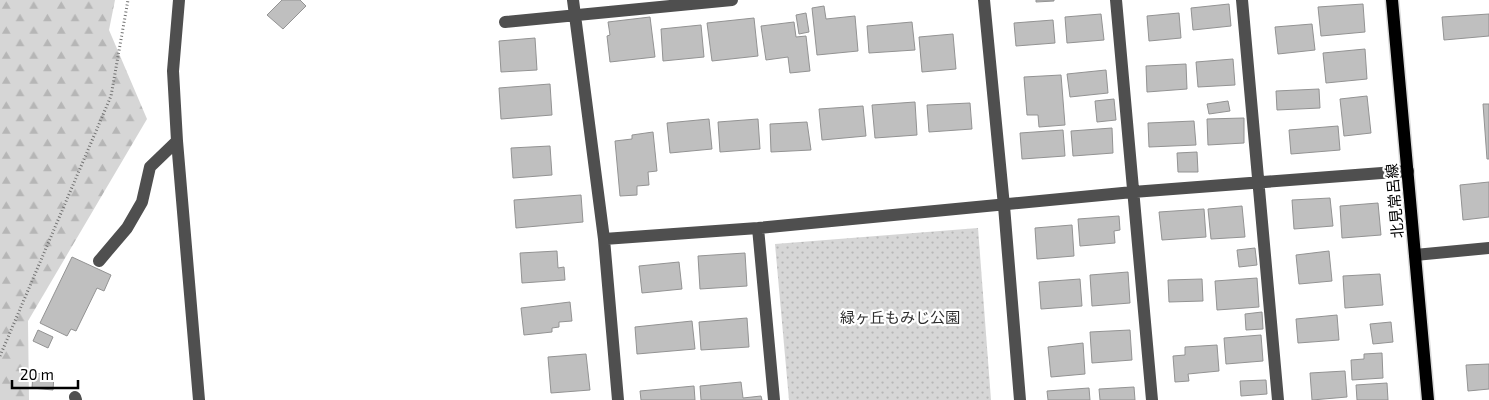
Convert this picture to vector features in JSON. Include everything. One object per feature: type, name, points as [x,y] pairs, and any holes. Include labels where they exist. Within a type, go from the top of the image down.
[{"type":"main road","name":"北見常呂線","points":[[1392,0],[1428,400]]},
{"type":"street","points":[[179,0],[173,71],[177,141],[199,400]]},
{"type":"street","points":[[573,0],[604,239],[618,400]]},
{"type":"street","points":[[505,22],[732,0]]},
{"type":"street","points":[[984,0],[1020,400]]},
{"type":"street","points":[[1116,0],[1152,400]]},
{"type":"street","points":[[1242,0],[1278,400]]},
{"type":"street","points":[[99,261],[127,228],[142,202],[150,167],[177,141]]},
{"type":"street","points":[[604,239],[758,228],[1004,206],[1133,192],[1408,170]]},
{"type":"street","points":[[758,228],[774,400]]},
{"type":"street","points":[[1415,255],[1489,248]]},
{"type":"path","points":[[0,356],[111,96],[128,0]]},
{"type":"green space","points":[[0,0],[115,0],[109,30],[147,119],[28,321],[29,400],[0,400]]},
{"type":"green space","name":"緑ヶ丘もみじ公園","points":[[978,228],[991,400],[789,400],[775,244]]},
{"type":"building","points":[[282,0],[300,0],[306,6],[283,29],[267,15]]},
{"type":"building","points":[[1036,0],[1054,0],[1054,1],[1036,2]]},
{"type":"building","points":[[1229,4],[1231,26],[1193,30],[1191,8]]},
{"type":"building","points":[[1363,4],[1365,32],[1321,36],[1318,7]]},
{"type":"building","points":[[824,6],[826,19],[855,16],[858,51],[817,55],[812,8]]},
{"type":"building","points":[[806,13],[809,32],[799,34],[796,15]]},
{"type":"building","points":[[1179,13],[1181,38],[1149,41],[1147,16]]},
{"type":"building","points":[[1101,14],[1104,40],[1067,43],[1065,17]]},
{"type":"building","points":[[1489,14],[1489,36],[1444,40],[1442,17]]},
{"type":"building","points":[[650,17],[655,57],[610,62],[607,36],[610,35],[608,22]]},
{"type":"building","points":[[754,18],[758,56],[712,61],[707,23]]},
{"type":"building","points":[[1053,20],[1055,43],[1016,46],[1014,23]]},
{"type":"building","points":[[794,22],[796,37],[806,36],[810,71],[790,73],[788,57],[766,60],[761,26]]},
{"type":"building","points":[[912,22],[915,50],[869,53],[867,26]]},
{"type":"building","points":[[1312,24],[1315,50],[1278,54],[1275,27]]},
{"type":"building","points":[[701,25],[704,57],[663,61],[661,29]]},
{"type":"building","points":[[953,34],[956,69],[922,72],[919,37]]},
{"type":"building","points":[[535,38],[537,70],[501,72],[499,41]]},
{"type":"building","points":[[1365,49],[1367,79],[1326,83],[1323,53]]},
{"type":"building","points":[[1233,59],[1235,85],[1198,87],[1196,62]]},
{"type":"building","points":[[1186,64],[1187,89],[1147,92],[1146,66]]},
{"type":"building","points":[[1106,70],[1108,93],[1070,97],[1067,74]]},
{"type":"building","points":[[1061,75],[1065,125],[1039,127],[1038,115],[1027,115],[1024,77]]},
{"type":"building","points":[[550,84],[552,115],[501,119],[499,88]]},
{"type":"building","points":[[1319,89],[1320,108],[1277,110],[1276,91]]},
{"type":"building","points":[[1367,96],[1371,133],[1344,136],[1340,99]]},
{"type":"building","points":[[1114,99],[1116,120],[1097,122],[1095,101]]},
{"type":"building","points":[[1228,101],[1230,111],[1209,114],[1207,104]]},
{"type":"building","points":[[915,102],[917,135],[875,138],[872,105]]},
{"type":"building","points":[[970,103],[972,129],[929,132],[927,105]]},
{"type":"building","points":[[1483,104],[1489,104],[1489,159],[1487,159]]},
{"type":"building","points":[[863,106],[866,136],[822,140],[819,109]]},
{"type":"building","points":[[1244,118],[1244,143],[1208,145],[1207,119]]},
{"type":"building","points":[[709,119],[712,149],[670,153],[667,123]]},
{"type":"building","points":[[758,119],[760,149],[720,152],[718,122]]},
{"type":"building","points":[[1194,121],[1196,145],[1149,147],[1148,123]]},
{"type":"building","points":[[807,122],[811,150],[771,152],[770,124]]},
{"type":"building","points":[[1338,126],[1340,150],[1291,154],[1289,130]]},
{"type":"building","points":[[1112,128],[1113,153],[1073,156],[1071,131]]},
{"type":"building","points":[[1063,130],[1065,156],[1022,159],[1020,133]]},
{"type":"building","points":[[653,132],[657,171],[648,172],[649,185],[637,186],[637,195],[620,196],[615,141],[632,139],[632,135]]},
{"type":"building","points":[[550,146],[552,175],[513,178],[511,148]]},
{"type":"building","points":[[1197,152],[1198,172],[1178,172],[1177,153]]},
{"type":"building","points":[[1489,182],[1489,217],[1463,220],[1460,185]]},
{"type":"building","points":[[581,195],[583,222],[516,228],[514,200]]},
{"type":"building","points":[[1330,198],[1333,226],[1294,229],[1292,200]]},
{"type":"building","points":[[1378,203],[1381,235],[1342,238],[1340,206]]},
{"type":"building","points":[[1242,206],[1245,237],[1211,239],[1208,209]]},
{"type":"building","points":[[1204,209],[1206,237],[1162,240],[1159,212]]},
{"type":"building","points":[[1119,216],[1120,230],[1114,231],[1115,243],[1080,246],[1078,219]]},
{"type":"building","points":[[1072,225],[1074,256],[1037,259],[1035,228]]},
{"type":"building","points":[[1255,248],[1257,265],[1239,267],[1237,250]]},
{"type":"building","points":[[557,251],[558,268],[564,267],[565,280],[522,283],[520,253]]},
{"type":"building","points":[[1329,251],[1332,281],[1299,284],[1296,255]]},
{"type":"building","points":[[745,253],[747,286],[700,289],[698,256]]},
{"type":"building","points":[[72,257],[111,275],[104,291],[97,288],[76,331],[71,329],[67,336],[40,323]]},
{"type":"building","points":[[679,262],[682,289],[642,293],[639,266]]},
{"type":"building","points":[[1128,272],[1130,303],[1092,306],[1090,275]]},
{"type":"building","points":[[1380,274],[1383,305],[1345,308],[1343,276]]},
{"type":"building","points":[[1257,278],[1259,307],[1217,310],[1215,281]]},
{"type":"building","points":[[1080,279],[1082,306],[1041,309],[1039,282]]},
{"type":"building","points":[[1202,279],[1203,301],[1169,302],[1168,280]]},
{"type":"building","points":[[570,302],[572,321],[559,322],[559,327],[552,328],[552,332],[524,335],[521,308]]},
{"type":"building","points":[[1262,312],[1263,329],[1246,330],[1245,314]]},
{"type":"building","points":[[1337,315],[1339,340],[1298,343],[1296,319]]},
{"type":"building","points":[[747,318],[749,347],[701,350],[699,322]]},
{"type":"building","points":[[692,321],[695,349],[637,354],[635,327]]},
{"type":"building","points":[[1391,322],[1393,342],[1373,344],[1370,324]]},
{"type":"building","points":[[38,330],[53,337],[48,348],[33,341]]},
{"type":"building","points":[[1130,330],[1132,360],[1092,363],[1090,332]]},
{"type":"building","points":[[1261,335],[1263,361],[1226,364],[1224,338]]},
{"type":"building","points":[[1083,343],[1085,374],[1051,377],[1048,347]]},
{"type":"building","points":[[1217,345],[1219,371],[1188,374],[1189,381],[1175,382],[1173,356],[1185,355],[1185,347]]},
{"type":"building","points":[[1382,353],[1383,378],[1352,380],[1351,360],[1364,359],[1364,354]]},
{"type":"building","points":[[586,354],[590,390],[551,393],[548,357]]},
{"type":"building","points":[[1489,364],[1489,389],[1468,391],[1466,365]]},
{"type":"building","points":[[1345,371],[1347,397],[1312,400],[1310,373]]},
{"type":"building","points":[[33,373],[54,375],[53,390],[32,388]]},
{"type":"building","points":[[1266,380],[1267,394],[1241,396],[1240,381]]},
{"type":"building","points":[[741,382],[743,398],[761,396],[762,400],[701,400],[700,386]]},
{"type":"building","points":[[1387,383],[1388,400],[1357,400],[1356,385]]},
{"type":"building","points":[[694,386],[695,400],[641,400],[640,391]]},
{"type":"building","points":[[1134,387],[1135,400],[1100,400],[1099,389]]},
{"type":"building","points":[[1089,388],[1090,400],[1048,400],[1047,391]]}]
